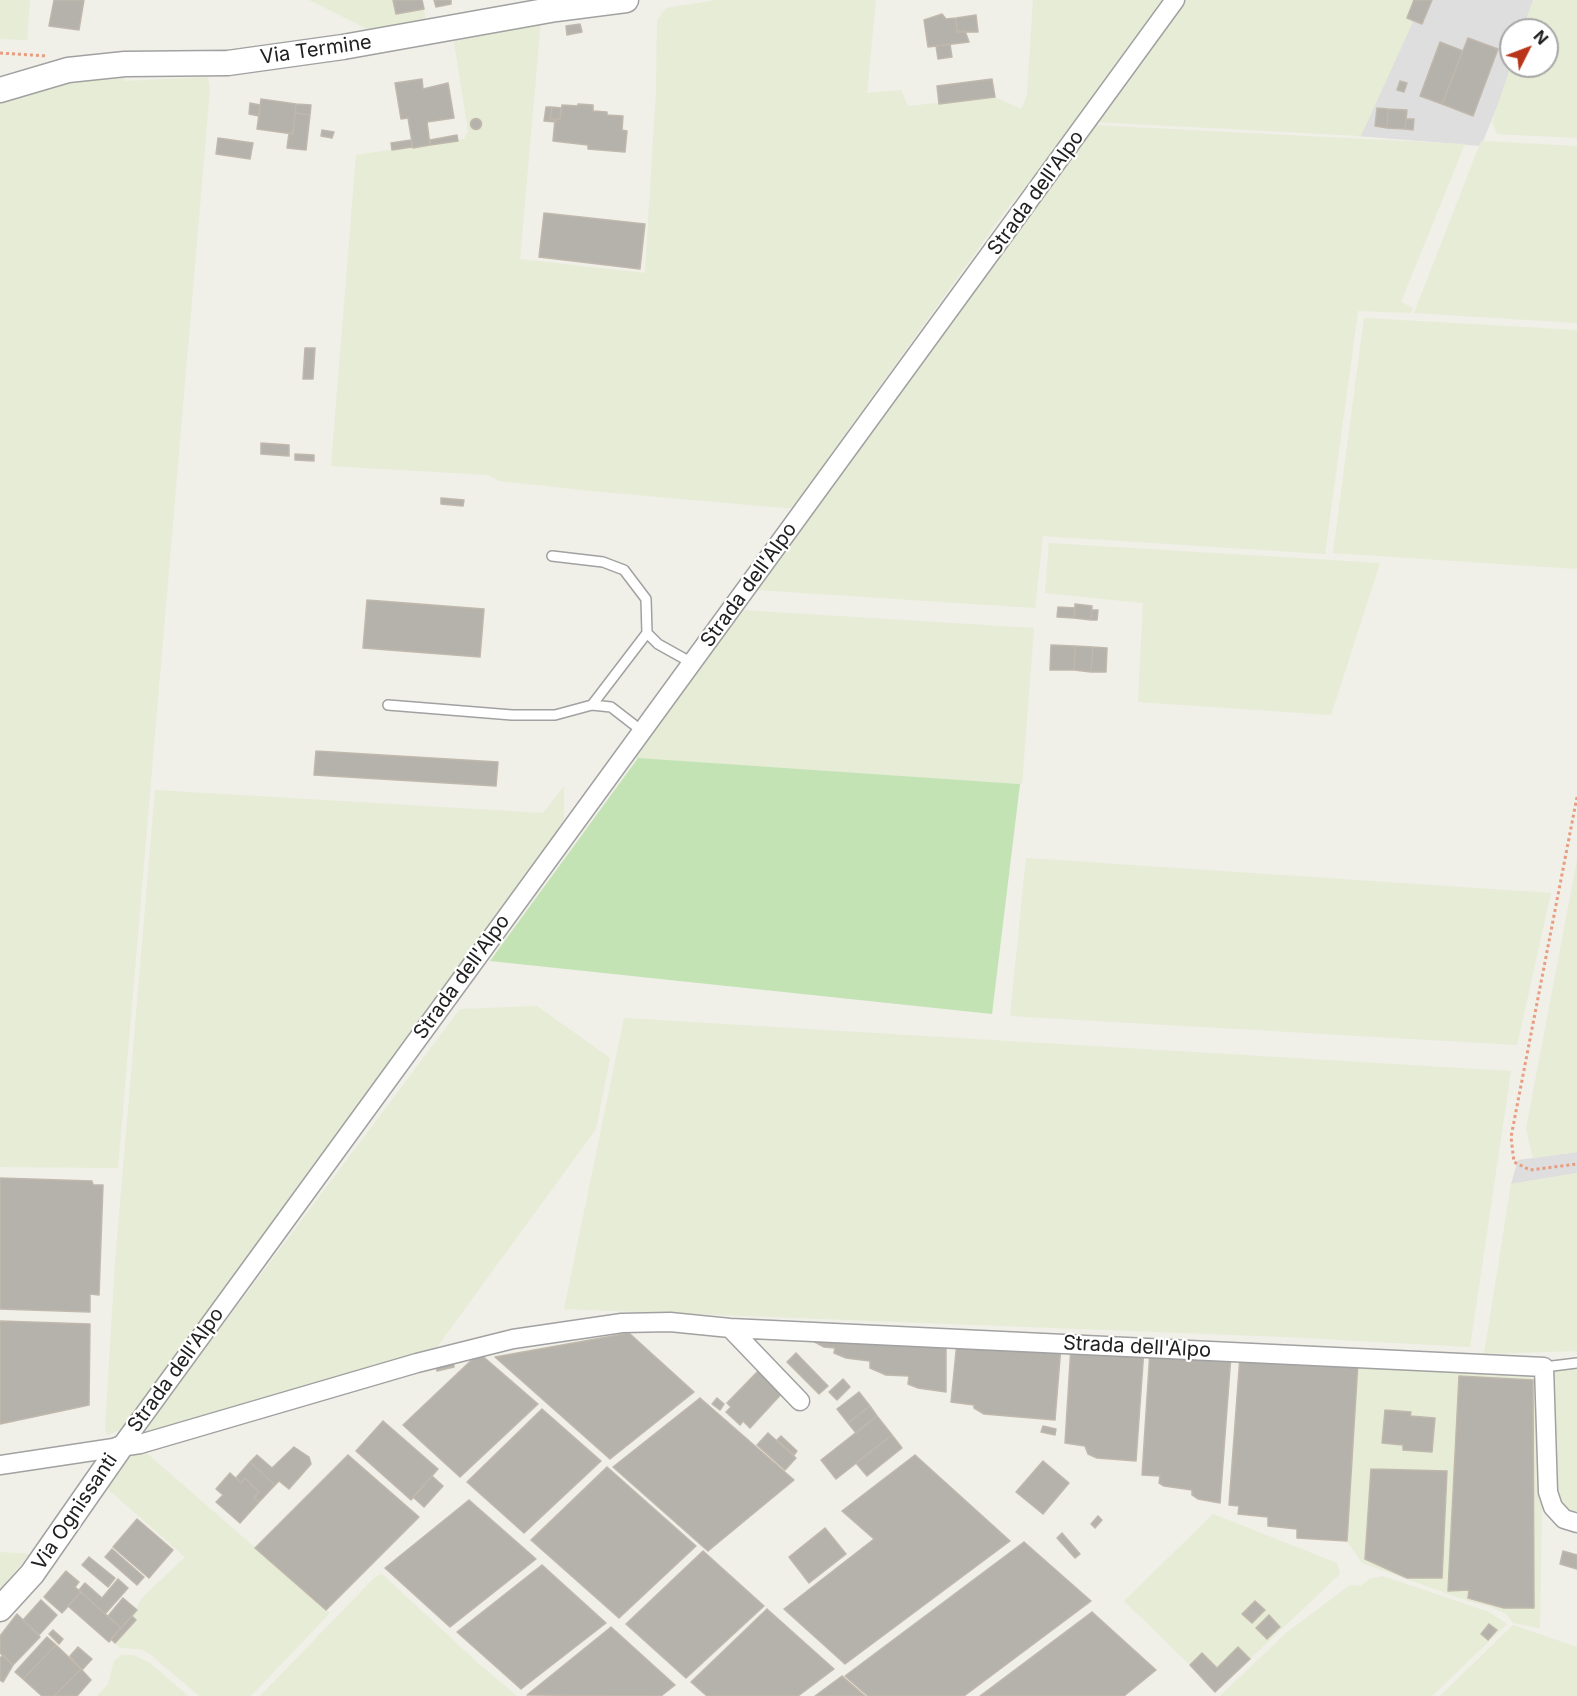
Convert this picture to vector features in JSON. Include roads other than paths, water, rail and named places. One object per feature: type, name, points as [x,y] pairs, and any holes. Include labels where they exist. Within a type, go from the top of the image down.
[{"type":"street","name":"Via Termine","points":[[2,88],[68,70],[124,64],[228,63],[343,47],[556,9],[626,0]]},
{"type":"street","name":"Strada dell'Alpo","points":[[119,1449],[1175,0]]},
{"type":"street","name":"Strada dell'Alpo","points":[[119,1449],[417,1363],[513,1339],[622,1323],[670,1322],[730,1328],[1544,1367]]},
{"type":"street","points":[[730,1328],[800,1401]]},
{"type":"street","points":[[1544,1367],[1548,1492],[1553,1508],[1564,1519],[1577,1522]]},
{"type":"street","name":"Via Ognissanti","points":[[0,1465],[119,1449]]},
{"type":"street","name":"Via Ognissanti","points":[[0,1609],[32,1574],[119,1449]]},
{"type":"lane","points":[[552,556],[603,562],[624,570],[646,599],[647,633],[592,705]]},
{"type":"lane","points":[[647,633],[658,644],[692,663]]},
{"type":"lane","points":[[388,705],[512,715],[555,715],[592,705],[611,707],[642,731]]},
{"type":"lane","name":"Strada dell'Alpo","points":[[1544,1367],[1577,1363]]}]
